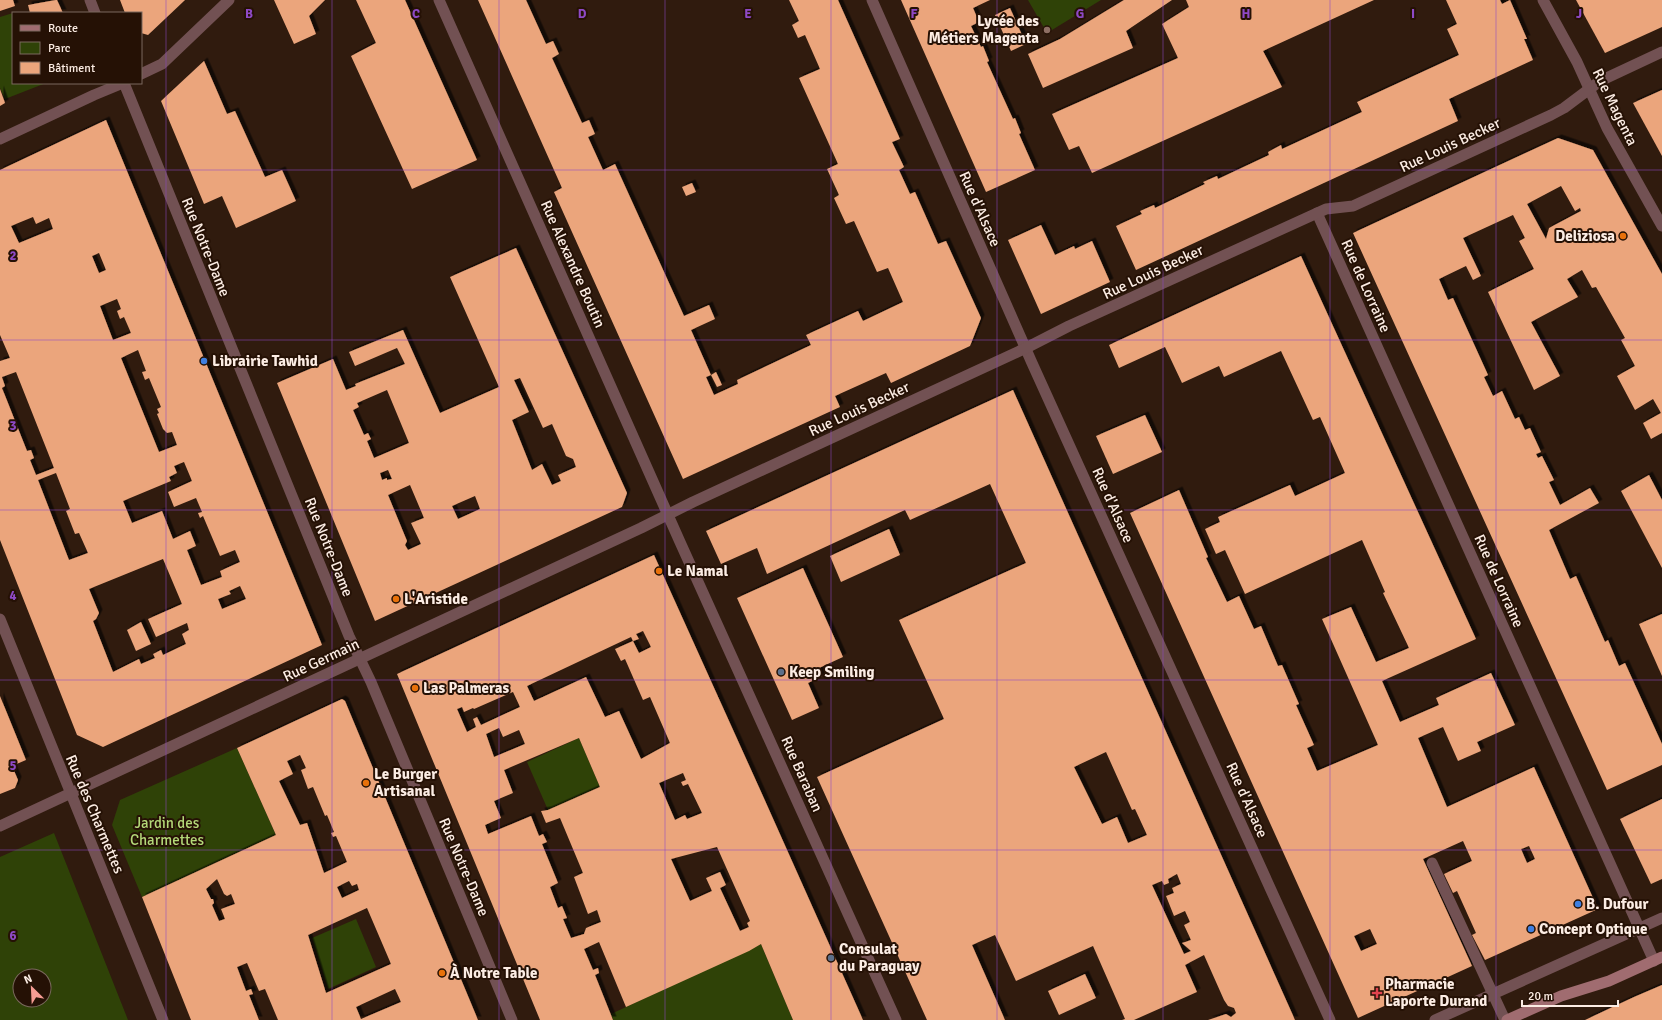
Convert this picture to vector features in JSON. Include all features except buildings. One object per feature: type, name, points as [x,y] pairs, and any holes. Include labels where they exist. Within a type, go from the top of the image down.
[{"type":"main road","points":[[1506,1020],[1561,996],[1609,981],[1658,959]]},
{"type":"street","points":[[90,0],[95,12]]},
{"type":"street","points":[[142,74],[162,64],[229,0]]},
{"type":"street","name":"Rue Alexandre Boutin","points":[[439,0],[680,541]]},
{"type":"street","name":"Rue d'Alsace","points":[[872,0],[1026,348],[1330,1020]]},
{"type":"street","name":"Rue Magenta","points":[[1543,0],[1577,62],[1607,128],[1662,226]]},
{"type":"street","name":"Rue Louis Becker","points":[[654,521],[1026,348],[1070,326],[1317,213],[1326,209],[1353,206],[1360,203],[1564,108],[1600,81],[1662,52]]},
{"type":"street","points":[[0,139],[94,94],[120,84]]},
{"type":"street","name":"Rue Notre-Dame","points":[[123,84],[360,658],[512,1020]]},
{"type":"street","name":"Rue de Lorraine","points":[[1317,213],[1639,928],[1658,959]]},
{"type":"street","name":"Rue Germain","points":[[0,826],[72,794],[654,521]]},
{"type":"street","name":"Rue Baraban","points":[[680,541],[896,1020]]},
{"type":"street","name":"Rue des Charmettes","points":[[0,618],[54,755],[72,794],[163,1020]]},
{"type":"street","points":[[1432,863],[1506,1020]]},
{"type":"street","points":[[1435,1020],[1662,918]]},
{"type":"green space","points":[[1028,0],[1101,0],[1047,33]]},
{"type":"green space","points":[[12,13],[12,84],[43,84],[5,99],[0,88],[0,17]]},
{"type":"green space","points":[[579,738],[600,787],[548,810],[527,762]]},
{"type":"green space","name":"Jardin des Charmettes","points":[[237,748],[276,835],[142,897],[112,825],[120,800]]},
{"type":"green space","points":[[54,833],[128,1020],[0,1020],[0,857]]},
{"type":"green space","points":[[356,919],[376,967],[328,989],[312,938]]},
{"type":"green space","points":[[761,944],[793,1020],[613,1020],[611,1014]]},
{"type":"place","name":"Lycée des Métiers Magenta","points":[[1047,30]]},
{"type":"place","name":"Deliziosa","points":[[1623,236]]},
{"type":"place","name":"Librairie Tawhid","points":[[204,361]]},
{"type":"place","name":"Le Namal","points":[[659,571]]},
{"type":"place","name":"L'Aristide","points":[[396,599]]},
{"type":"place","name":"Keep Smiling","points":[[781,672]]},
{"type":"place","name":"Las Palmeras","points":[[415,688]]},
{"type":"place","name":"Le Burger Artisanal","points":[[366,783]]},
{"type":"place","name":"B. Dufour","points":[[1578,904]]},
{"type":"place","name":"Concept Optique","points":[[1531,929]]},
{"type":"place","name":"Consulat du Paraguay","points":[[831,958]]},
{"type":"place","name":"À Notre Table","points":[[442,973]]},
{"type":"place","name":"Pharmacie Laporte Durand","points":[[1377,993]]}]
